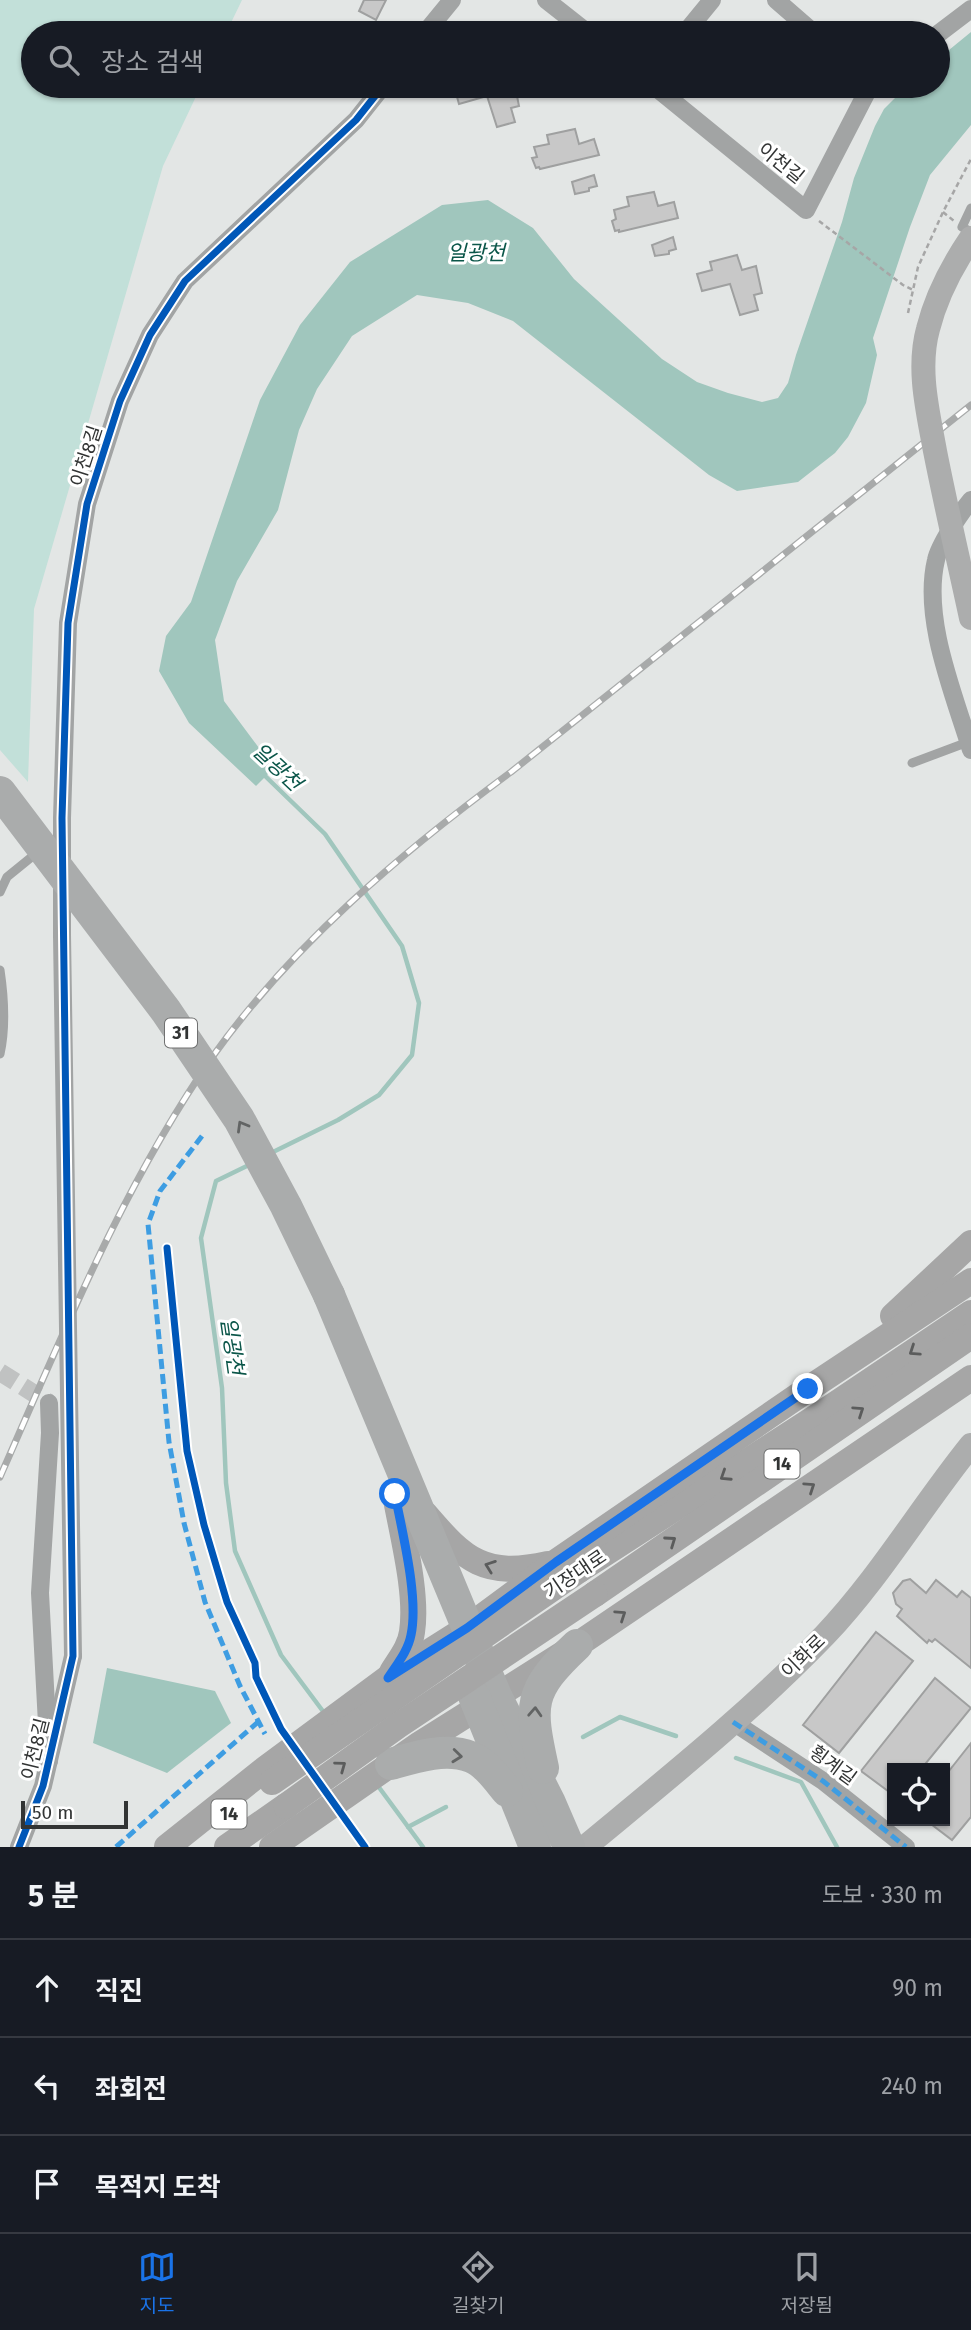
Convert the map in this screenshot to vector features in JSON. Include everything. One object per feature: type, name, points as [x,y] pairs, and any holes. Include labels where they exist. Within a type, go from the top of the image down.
[{"type":"highway","name":"31","points":[[0,792],[166,1011],[239,1119],[286,1206],[321,1301],[487,1702]]},
{"type":"highway","name":"31","points":[[0,824],[80,920],[206,1107],[321,1301]]},
{"type":"highway","points":[[550,1803],[535,1735],[534,1703],[553,1670],[577,1645]]},
{"type":"highway","points":[[487,1702],[550,1803],[569,1847]]},
{"type":"highway","points":[[487,1702],[519,1808],[534,1847]]},
{"type":"highway","points":[[391,1764],[424,1754],[471,1757],[488,1769],[519,1808]]},
{"type":"main road","points":[[971,239],[945,282],[927,331],[924,356],[926,401],[971,618]]},
{"type":"main road","points":[[808,1389],[914,1297],[971,1243]]},
{"type":"main road","points":[[167,1847],[265,1769],[383,1682],[808,1389],[971,1281]]},
{"type":"main road","name":"기장대로","points":[[188,1847],[272,1782],[579,1570],[821,1414],[971,1313]]},
{"type":"main road","name":"기장대로","points":[[227,1847],[399,1725],[971,1336]]},
{"type":"main road","points":[[272,1847],[420,1744],[577,1645],[971,1378]]},
{"type":"main road","name":"이화로","points":[[586,1847],[733,1722],[825,1634],[884,1562],[968,1448],[971,1424]]},
{"type":"main road","points":[[404,1498],[467,1557],[485,1565],[501,1570],[523,1569],[556,1562]]},
{"type":"main road","points":[[383,1682],[404,1653],[412,1633],[404,1498]]},
{"type":"main road","points":[[556,1562],[529,1597],[525,1611],[533,1629],[547,1639],[577,1645]]},
{"type":"main road","points":[[383,1682],[396,1679],[410,1686],[426,1710],[429,1726],[420,1744]]},
{"type":"street","points":[[435,21],[452,0]]},
{"type":"street","points":[[546,0],[573,21]]},
{"type":"street","points":[[695,21],[712,0]]},
{"type":"street","points":[[776,0],[800,21]]},
{"type":"street","points":[[950,25],[971,9]]},
{"type":"street","name":"이천8길","points":[[19,1847],[43,1786],[73,1656],[62,833],[68,623],[87,504],[120,401],[150,335],[186,281],[356,120],[373,98]]},
{"type":"street","name":"이천길","points":[[669,98],[806,210],[864,98]]},
{"type":"street","points":[[970,746],[940,646],[932,599],[936,558],[971,499]]},
{"type":"street","points":[[49,1402],[50,1433],[40,1592],[49,1761]]},
{"type":"street","name":"횡계길","points":[[733,1722],[823,1782],[906,1847]]},
{"type":"lane","points":[[971,208],[962,227],[971,232]]},
{"type":"lane","points":[[912,763],[970,746]]},
{"type":"lane","points":[[0,892],[7,877],[62,833]]},
{"type":"lane","points":[[0,970],[4,994],[3,1042],[0,1054]]},
{"type":"path","points":[[908,313],[915,291],[918,267],[961,174],[971,159]]},
{"type":"path","points":[[817,219],[902,285],[915,291]]},
{"type":"shaded area","points":[[0,0],[242,0],[232,21],[21,21],[21,98],[195,98],[163,166],[34,609],[28,782],[0,750]]},
{"type":"water","name":"일광천","points":[[971,32],[971,125],[930,175],[873,338],[877,355],[866,403],[848,437],[835,453],[798,482],[737,491],[709,475],[513,321],[468,303],[417,295],[352,336],[317,389],[299,430],[278,510],[237,581],[215,640],[224,701],[274,768],[256,786],[189,723],[159,671],[166,636],[191,602],[260,400],[300,325],[350,262],[442,205],[488,200],[533,228],[574,279],[662,359],[697,382],[728,393],[762,402],[778,398],[788,383],[854,178],[875,126],[884,109],[895,98],[950,98],[950,49]]},
{"type":"water","points":[[107,1668],[215,1691],[231,1723],[167,1773],[93,1743]]},
{"type":"building","points":[[364,0],[386,0],[376,20],[359,11]]},
{"type":"building","points":[[457,98],[480,98],[459,104]]},
{"type":"building","points":[[488,98],[517,98],[519,106],[511,108],[515,122],[497,127]]},
{"type":"building","points":[[575,129],[579,144],[594,139],[599,155],[536,168],[532,158],[537,157],[534,147],[549,144],[547,135]]},
{"type":"building","points":[[594,175],[597,186],[575,194],[572,182]]},
{"type":"building","points":[[654,192],[658,206],[674,202],[678,218],[615,231],[612,221],[616,219],[614,210],[629,206],[627,197]]},
{"type":"building","points":[[673,237],[676,249],[669,251],[669,254],[655,256],[652,245]]},
{"type":"building","points":[[737,255],[742,270],[756,266],[762,293],[754,295],[758,310],[740,315],[730,284],[702,291],[697,274],[712,270],[710,262]]},
{"type":"building","points":[[910,1579],[926,1593],[936,1580],[957,1597],[962,1591],[971,1598],[971,1668],[935,1639],[927,1643],[897,1616],[902,1609],[896,1604],[893,1593],[903,1581]]},
{"type":"building","points":[[876,1632],[913,1661],[839,1753],[803,1725]]},
{"type":"building","points":[[935,1678],[971,1708],[926,1763],[887,1763],[887,1790],[861,1771]]},
{"type":"building","points":[[971,1743],[971,1817],[952,1840],[934,1826],[950,1826],[950,1770]]},
{"type":"waterway","name":"일광천","points":[[263,774],[325,834],[402,946],[419,1003],[412,1055],[379,1095],[338,1120],[271,1153]]},
{"type":"waterway","name":"일광천","points":[[251,1164],[216,1181],[201,1238],[222,1388],[226,1483],[235,1551],[281,1655],[325,1714]]},
{"type":"waterway","points":[[583,1737],[620,1717],[676,1736]]},
{"type":"waterway","points":[[736,1758],[801,1782],[837,1847]]},
{"type":"waterway","name":"일광천","points":[[378,1786],[423,1847]]},
{"type":"waterway","points":[[408,1827],[446,1807]]},
{"type":"tunnel","points":[[0,1372],[49,1403]]},
{"type":"railway","points":[[0,1477],[96,1261],[151,1156],[213,1056],[278,976],[351,902],[429,835],[971,405]]},
{"type":"marked path","points":[[202,1136],[160,1191],[148,1224],[169,1442],[184,1523],[205,1602],[240,1686],[265,1734]]},
{"type":"marked path","points":[[116,1847],[258,1722]]},
{"type":"marked path","points":[[733,1722],[823,1781],[906,1847]]},
{"type":"cycle path","points":[[19,1847],[43,1786],[73,1656],[62,818],[68,623],[87,504],[120,401],[150,335],[185,281],[356,120],[373,98]]},
{"type":"cycle path","points":[[167,1248],[187,1451],[204,1525],[227,1602],[255,1663],[256,1677],[281,1729],[365,1847]]},
{"type":"route","points":[[395,1494],[413,1609],[409,1644],[388,1678],[467,1628],[556,1562],[808,1389]]}]
